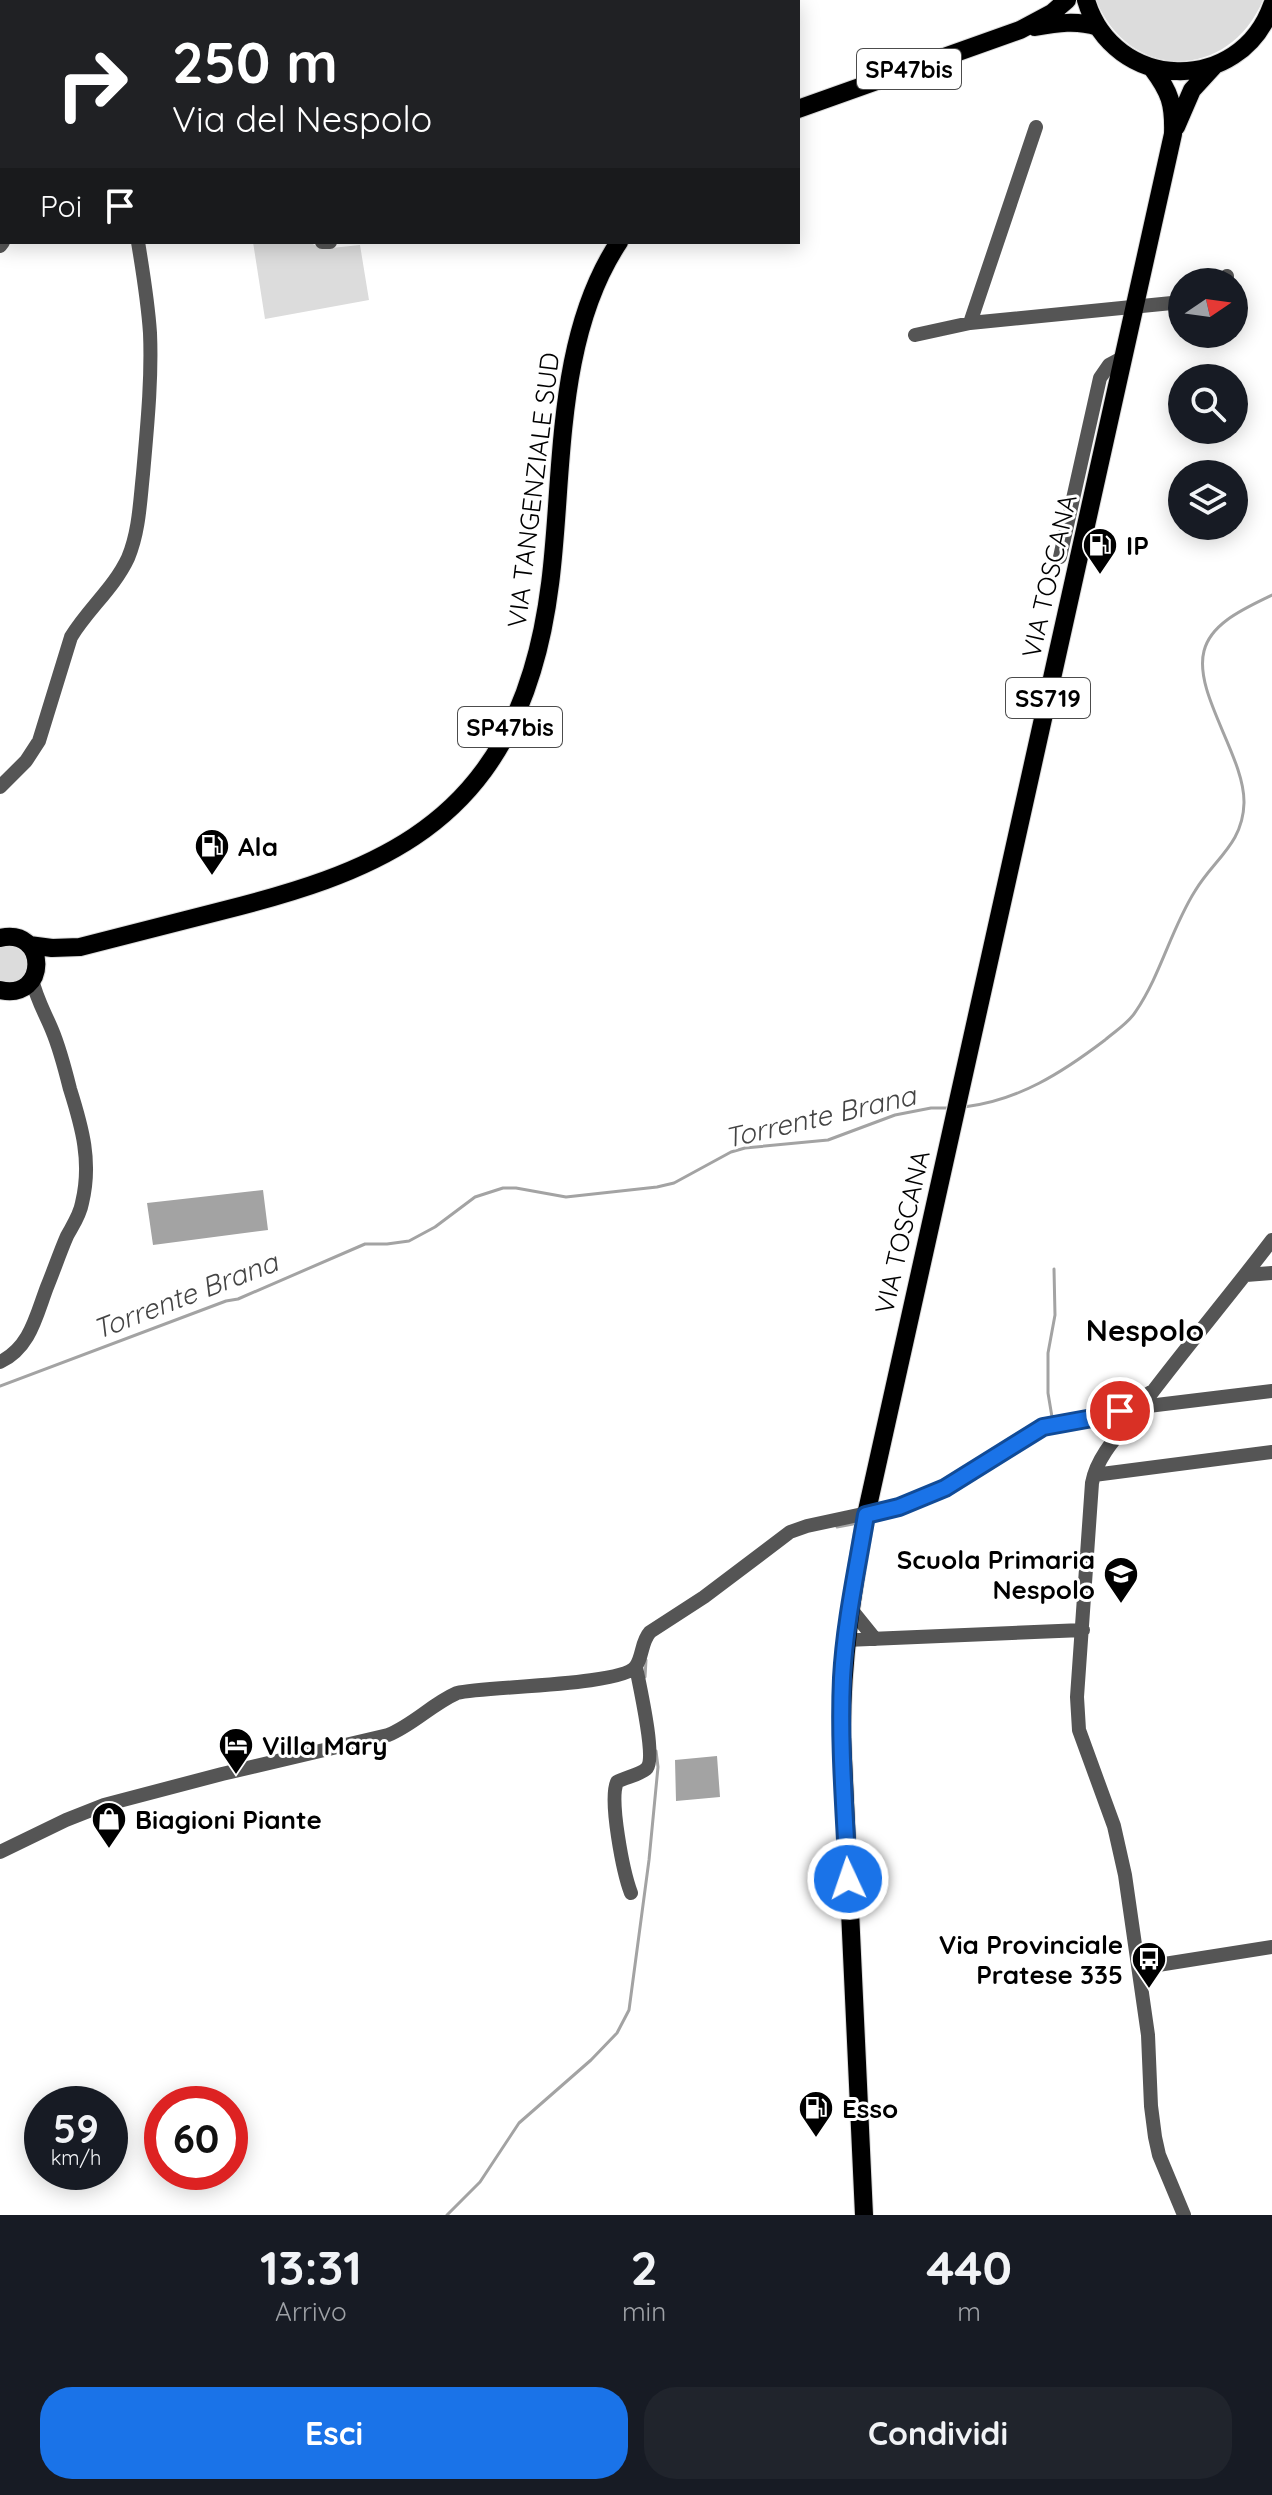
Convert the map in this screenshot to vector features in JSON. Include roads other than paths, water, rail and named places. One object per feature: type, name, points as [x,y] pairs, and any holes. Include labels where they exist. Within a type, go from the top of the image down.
[{"type":"main road","name":"SP47bis","points":[[800,108],[1020,30],[1052,13],[1067,0]]},
{"type":"main road","name":"SS719","points":[[1086,0],[1098,27],[1116,48],[1152,68],[1183,72],[1214,66],[1234,55],[1251,41],[1272,5]]},
{"type":"main road","name":"SP47bis","points":[[1020,30],[1063,22],[1098,27]]},
{"type":"main road","name":"VIA TOSCANA","points":[[864,2215],[842,1748],[842,1679],[850,1608],[866,1515],[1173,134],[1192,90],[1214,66]]},
{"type":"main road","name":"VIA TOSCANA","points":[[1152,68],[1169,94],[1173,134]]},
{"type":"main road","name":"VIA TANGENZIALE SUD","points":[[4,993],[24,988],[52,961],[80,947],[272,898],[363,866],[425,830],[469,790],[486,769],[516,716],[533,669],[552,573],[562,446],[574,357],[593,294],[618,244]]},
{"type":"main road","name":"VIA TANGENZIALE SUD","points":[[3,933],[29,945],[80,947]]},
{"type":"main road","points":[[29,945],[36,958],[34,976]]},
{"type":"street","points":[[970,323],[1036,127]]},
{"type":"street","points":[[0,787],[34,751],[71,637],[112,587],[135,537],[146,443],[150,336],[138,244]]},
{"type":"street","points":[[915,335],[970,323],[1168,303]]},
{"type":"street","points":[[1060,557],[1100,378],[1105,369],[1124,357]]},
{"type":"street","points":[[0,1362],[16,1352],[27,1338],[84,1196],[87,1160],[83,1134],[54,1034],[41,1009],[34,976]]},
{"type":"street","points":[[4,993],[41,1009]]},
{"type":"street","points":[[1184,2215],[1159,2155],[1155,2137],[1148,2035],[1125,1875],[1114,1826],[1079,1730],[1077,1697],[1094,1475],[1102,1458],[1151,1392],[1272,1240]]},
{"type":"street","points":[[1246,1275],[1272,1273]]},
{"type":"street","points":[[1140,1407],[1272,1391]]},
{"type":"street","points":[[631,1893],[624,1871],[614,1794],[617,1782],[644,1770],[648,1763],[648,1734],[636,1667],[644,1639],[650,1632],[704,1597],[783,1536],[807,1526],[899,1507],[945,1488],[1043,1427],[1113,1414],[1151,1392]]},
{"type":"street","points":[[1094,1475],[1272,1452]]},
{"type":"street","points":[[850,1608],[875,1639]]},
{"type":"street","points":[[846,1640],[1083,1630]]},
{"type":"street","points":[[0,1852],[104,1805],[388,1735],[406,1727],[457,1693],[590,1680],[621,1674],[636,1667]]},
{"type":"street","points":[[1139,1968],[1272,1947]]},
{"type":"waterway","name":"Torrente Brana","points":[[964,1107],[1021,1092],[1056,1074],[1126,1023],[1145,997],[1187,906],[1233,840],[1242,817],[1242,785],[1206,686],[1204,651],[1222,624],[1272,595]]},
{"type":"waterway","name":"Torrente Brana","points":[[0,1386],[238,1299],[365,1244],[409,1241],[435,1227],[475,1197],[503,1188],[566,1197],[657,1187],[674,1183],[731,1152],[745,1148],[828,1140],[895,1115],[949,1108]]},
{"type":"waterway","points":[[1052,1417],[1048,1393],[1048,1353],[1055,1315],[1054,1269]]},
{"type":"waterway","points":[[874,1520],[896,1514]]},
{"type":"waterway","points":[[837,1527],[853,1524]]},
{"type":"waterway","points":[[645,1677],[646,1660]]},
{"type":"waterway","points":[[447,2215],[480,2182],[519,2123],[591,2060],[617,2033],[629,2010],[649,1860],[658,1767],[656,1751]]},
{"type":"place","name":"IP","points":[[1100,576]]},
{"type":"place","name":"Ala","points":[[212,877]]},
{"type":"place","name":"Scuola Primaria Nespolo","points":[[1121,1605]]},
{"type":"place","name":"Villa Mary","points":[[236,1776]]},
{"type":"place","name":"Biagioni Piante","points":[[109,1850]]},
{"type":"place","name":"Via Provinciale Pratese 335","points":[[1149,1990]]},
{"type":"place","name":"Esso","points":[[816,2139]]},
{"type":"district","name":"Nespolo","points":[[1145,1330]]}]
